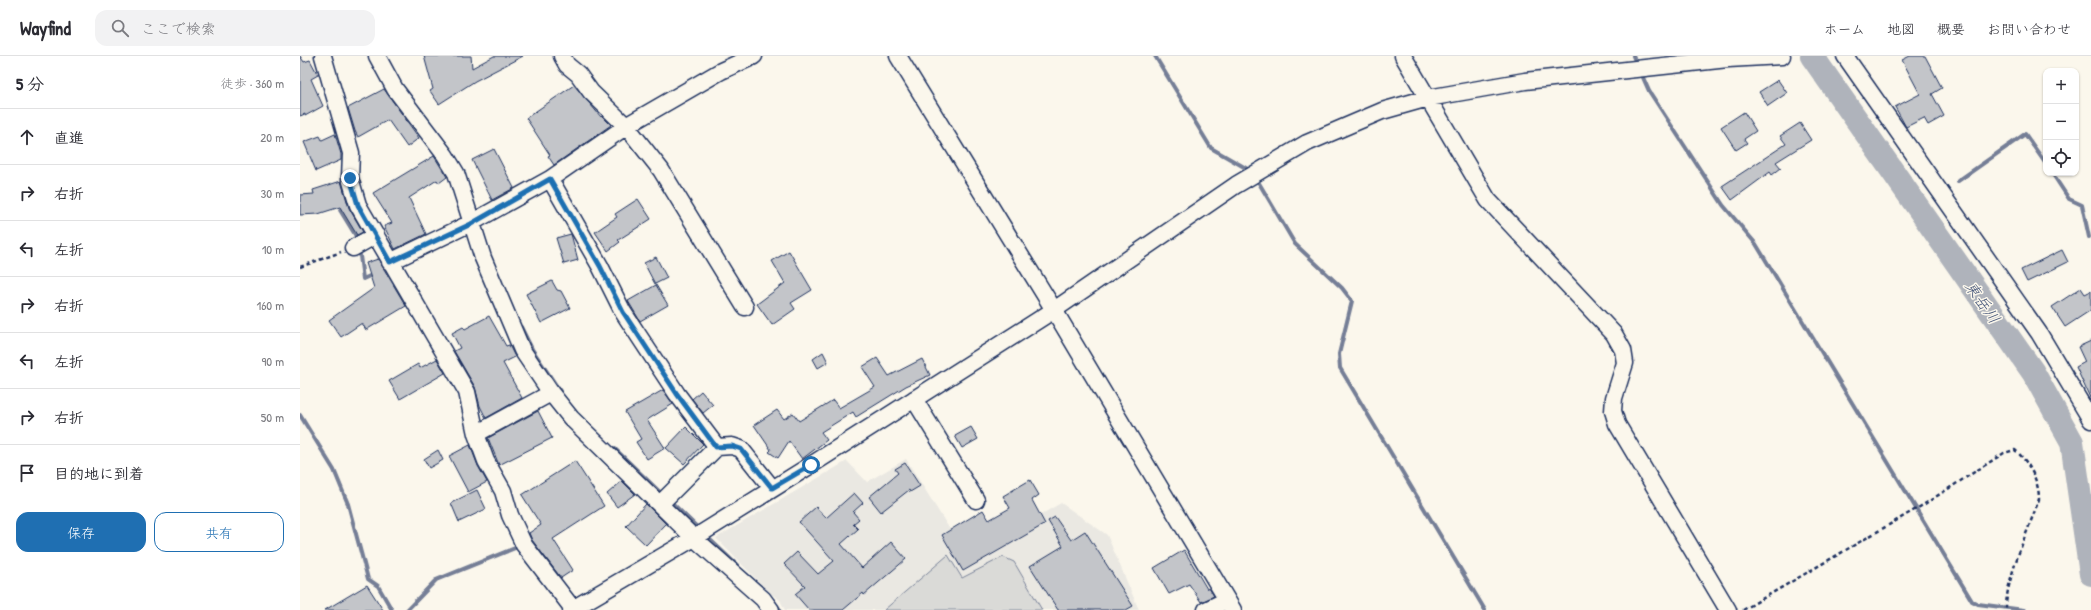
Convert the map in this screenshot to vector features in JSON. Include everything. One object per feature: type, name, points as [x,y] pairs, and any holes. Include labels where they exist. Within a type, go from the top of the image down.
[{"type":"street","points":[[323,56],[351,153],[350,178],[352,190],[358,205],[467,392],[476,434],[486,461],[502,491],[510,515],[524,545],[572,609],[694,538],[914,399],[1054,310],[1236,185],[1307,144],[1382,111],[1428,98],[1526,81],[1728,59],[1775,56]]},
{"type":"street","points":[[377,56],[395,89],[445,155],[456,173],[465,197],[471,224],[483,258],[522,350],[551,393],[571,418],[694,538],[763,599],[771,610]]},
{"type":"street","points":[[562,56],[567,65],[578,74],[591,92],[627,126],[661,170],[745,307]]},
{"type":"street","points":[[390,262],[471,224],[550,179],[627,126],[721,71],[754,56]]},
{"type":"street","points":[[898,56],[1054,310],[1230,605],[1206,610]]},
{"type":"street","points":[[1403,56],[1488,200],[1614,334],[1623,350],[1625,363],[1614,398],[1612,411],[1617,424],[1728,610]]},
{"type":"street","points":[[1846,56],[2039,333],[2091,420]]},
{"type":"street","points":[[550,179],[600,266],[623,312],[677,394],[716,447]]},
{"type":"street","points":[[353,248],[376,236]]},
{"type":"street","points":[[476,434],[551,393]]},
{"type":"street","points":[[914,399],[976,500]]},
{"type":"street","points":[[660,504],[716,447],[732,446],[741,449],[772,488]]},
{"type":"path","points":[[300,267],[353,248]]},
{"type":"path","points":[[1744,610],[1908,512],[1923,505],[2004,453],[2015,450],[2022,456],[2039,485],[2039,499],[2006,599],[2006,610]]},
{"type":"shaded area","points":[[906,459],[967,557],[1061,503],[1107,535],[1139,610],[785,610],[780,600],[770,593],[716,538],[847,461],[867,482]]},
{"type":"shaded area","points":[[948,555],[962,578],[1003,557],[1014,562],[1042,610],[884,610]]},
{"type":"building","points":[[300,56],[304,62],[310,60],[318,75],[311,79],[323,106],[305,116],[305,114],[300,116]]},
{"type":"building","points":[[424,56],[471,56],[472,68],[494,56],[523,56],[475,81],[439,104],[430,91],[433,89]]},
{"type":"building","points":[[1910,56],[1925,56],[1942,88],[1932,94],[1944,116],[1928,125],[1924,118],[1906,127],[1895,107],[1920,94],[1902,60]]},
{"type":"building","points":[[1778,80],[1787,93],[1768,106],[1759,92]]},
{"type":"building","points":[[574,85],[601,117],[602,116],[611,125],[554,165],[548,156],[550,155],[526,118]]},
{"type":"building","points":[[384,89],[419,138],[407,147],[388,120],[358,137],[355,131],[348,108]]},
{"type":"building","points":[[1744,112],[1756,131],[1744,139],[1747,143],[1736,150],[1721,127]]},
{"type":"building","points":[[1800,123],[1811,140],[1776,162],[1781,168],[1772,175],[1770,172],[1732,200],[1722,186],[1786,144],[1780,136]]},
{"type":"building","points":[[335,134],[341,154],[341,160],[316,171],[304,142],[320,136],[322,140]]},
{"type":"building","points":[[494,149],[514,188],[492,200],[472,160]]},
{"type":"building","points":[[434,156],[447,177],[439,183],[437,180],[409,198],[426,234],[395,249],[384,226],[392,223],[373,193]]},
{"type":"building","points":[[341,181],[349,208],[363,232],[357,235],[340,207],[318,214],[300,215],[300,195],[314,194],[313,190]]},
{"type":"building","points":[[638,199],[651,219],[618,240],[620,242],[608,251],[595,232],[617,217],[615,214]]},
{"type":"building","points":[[571,234],[578,260],[564,264],[556,238]]},
{"type":"building","points":[[2062,250],[2068,262],[2027,282],[2021,270]]},
{"type":"building","points":[[789,251],[812,290],[791,303],[795,309],[772,325],[757,304],[785,283],[772,261]]},
{"type":"building","points":[[656,257],[667,278],[655,284],[644,263]]},
{"type":"building","points":[[378,259],[406,306],[366,330],[362,323],[341,337],[329,320],[374,288],[366,263]]},
{"type":"building","points":[[552,281],[557,290],[561,291],[570,308],[541,323],[526,294]]},
{"type":"building","points":[[656,285],[668,305],[640,321],[628,301]]},
{"type":"building","points":[[2081,288],[2085,294],[2091,291],[2091,310],[2065,327],[2052,307]]},
{"type":"building","points":[[489,316],[506,346],[509,345],[515,357],[503,363],[522,398],[486,418],[480,406],[475,387],[454,351],[460,348],[452,333],[463,327],[465,329]]},
{"type":"building","points":[[2091,341],[2091,400],[2076,367],[2085,362],[2078,347]]},
{"type":"building","points":[[823,352],[828,362],[818,368],[813,359]]},
{"type":"building","points":[[877,358],[889,376],[922,359],[930,375],[906,386],[856,417],[853,412],[821,432],[827,440],[802,459],[789,441],[778,458],[769,452],[771,450],[754,425],[777,410],[784,419],[793,413],[799,421],[833,400],[839,408],[875,387],[862,367]]},
{"type":"building","points":[[437,359],[445,373],[400,399],[389,381],[418,364],[420,368]]},
{"type":"building","points":[[663,390],[673,404],[647,420],[665,448],[647,459],[636,442],[641,439],[625,412]]},
{"type":"building","points":[[701,391],[713,405],[703,413],[692,399]]},
{"type":"building","points":[[538,411],[552,438],[499,465],[488,438]]},
{"type":"building","points":[[686,427],[703,444],[684,464],[666,448]]},
{"type":"building","points":[[971,427],[978,439],[962,448],[955,436]]},
{"type":"building","points":[[470,445],[478,466],[487,482],[468,492],[449,456]]},
{"type":"building","points":[[438,450],[443,460],[429,468],[424,459]]},
{"type":"building","points":[[575,461],[604,506],[553,539],[573,570],[561,578],[532,540],[529,533],[541,525],[522,495]]},
{"type":"building","points":[[905,463],[920,486],[910,492],[909,490],[881,512],[869,497],[898,473],[895,469]]},
{"type":"building","points":[[1030,480],[1039,495],[1032,500],[1045,524],[963,571],[942,535],[983,510],[989,520],[1010,508],[1003,496]]},
{"type":"building","points":[[622,481],[635,494],[617,507],[607,494]]},
{"type":"building","points":[[477,490],[486,509],[459,522],[451,503]]},
{"type":"building","points":[[854,493],[863,503],[853,512],[859,519],[853,524],[858,529],[841,544],[862,568],[891,542],[906,559],[864,595],[863,593],[843,610],[809,610],[795,594],[805,586],[784,564],[797,552],[818,574],[834,561],[799,522],[816,507],[826,518]]},
{"type":"building","points":[[646,504],[666,524],[646,545],[626,526]]},
{"type":"building","points":[[1055,517],[1071,540],[1085,531],[1133,606],[1126,610],[1058,610],[1030,566],[1063,546],[1048,521]]},
{"type":"building","points":[[1184,550],[1207,589],[1209,588],[1214,596],[1201,602],[1189,584],[1169,594],[1154,568]]},
{"type":"building","points":[[367,585],[383,610],[325,610]]},
{"type":"waterway","points":[[1155,56],[1211,148],[1251,171]]},
{"type":"waterway","points":[[1633,56],[1637,65]]},
{"type":"waterway","name":"東岳川","points":[[1812,56],[2033,372],[2072,442],[2091,574]]},
{"type":"waterway","points":[[1641,73],[1649,91],[1723,205],[1756,244],[1972,601],[1978,604],[2024,610]]},
{"type":"waterway","points":[[1958,181],[2025,134],[2043,160]]},
{"type":"waterway","points":[[2054,176],[2069,199],[2082,205],[2089,237]]},
{"type":"waterway","points":[[1256,178],[1295,244],[1342,288],[1352,301],[1339,354],[1340,368],[1485,610]]},
{"type":"waterway","points":[[346,207],[340,210],[359,241]]},
{"type":"waterway","points":[[359,248],[363,279],[374,274]]},
{"type":"waterway","points":[[521,327],[532,349],[560,391]]},
{"type":"waterway","points":[[300,415],[334,470],[348,504],[368,579],[378,586],[392,610]]},
{"type":"waterway","points":[[614,448],[664,496]]},
{"type":"waterway","points":[[669,500],[700,530]]},
{"type":"waterway","points":[[705,535],[738,566]]},
{"type":"waterway","points":[[407,610],[436,580],[520,546]]},
{"type":"waterway","points":[[773,600],[780,610]]},
{"type":"route","points":[[350,178],[352,190],[358,205],[390,262],[471,224],[550,179],[600,266],[623,312],[677,394],[716,447],[732,446],[741,449],[772,488],[811,465]]}]
